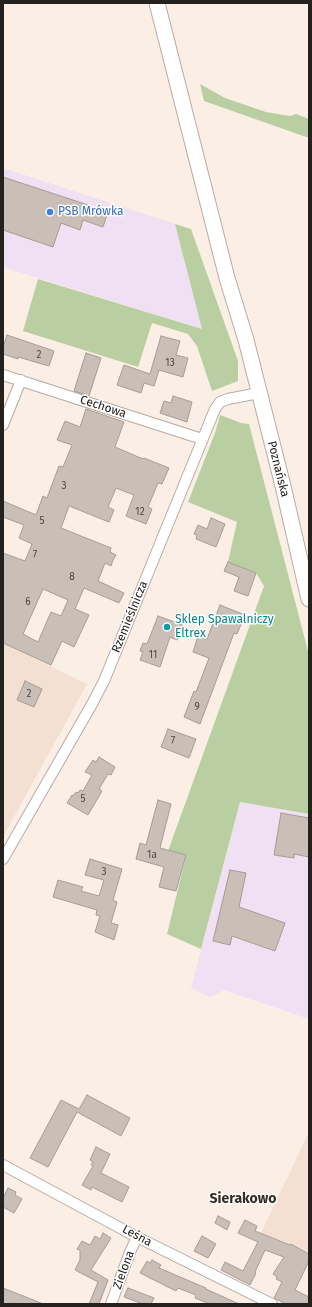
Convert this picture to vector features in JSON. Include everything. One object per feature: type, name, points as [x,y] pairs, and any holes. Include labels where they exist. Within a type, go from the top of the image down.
[{"type":"main road","name":"Poznańska","points":[[157,3],[227,278],[246,340],[309,599]]},
{"type":"street","name":"Cechowa","points":[[3,375],[202,438]]},
{"type":"street","points":[[3,425],[21,380]]},
{"type":"street","name":"Rzemieślnicza","points":[[3,859],[104,681],[215,409],[220,402],[228,399],[259,393]]},
{"type":"street","name":"Leśna","points":[[3,1165],[137,1237],[272,1304]]},
{"type":"street","name":"Zielona","points":[[111,1304],[137,1237]]},
{"type":"shaded area","points":[[3,168],[175,224],[202,329],[3,267]]},
{"type":"shaded area","points":[[3,643],[87,684],[3,837]]},
{"type":"shaded area","points":[[240,802],[309,814],[309,1019],[224,990],[210,997],[191,988]]},
{"type":"shaded area","points":[[309,1132],[309,1252],[261,1233]]},
{"type":"green space","points":[[200,84],[225,98],[266,112],[290,116],[296,114],[309,119],[309,138],[204,101]]},
{"type":"green space","points":[[175,224],[191,229],[238,361],[238,381],[212,391],[197,346],[188,334],[152,323],[138,367],[23,331],[38,279],[202,329]]},
{"type":"green space","points":[[220,415],[241,423],[249,424],[309,655],[309,814],[240,802],[201,949],[167,934],[186,856],[168,851],[264,586],[256,573],[228,562],[237,522],[188,502],[215,433]]},
{"type":"building","name":"PSB Mrówka","points":[[3,177],[88,205],[86,208],[107,215],[103,227],[83,220],[80,230],[61,223],[53,247],[3,230]]},
{"type":"building","points":[[7,335],[54,351],[49,366],[3,354],[3,347]]},
{"type":"building","points":[[161,336],[180,341],[176,355],[188,358],[183,377],[159,370],[154,386],[144,383],[141,393],[117,385],[124,365],[150,374]]},
{"type":"building","points":[[86,353],[101,358],[89,396],[74,391]]},
{"type":"building","points":[[173,396],[192,402],[187,422],[160,413],[164,401],[171,403]]},
{"type":"building","points":[[86,409],[124,422],[115,447],[169,468],[162,484],[158,483],[148,507],[152,509],[146,524],[126,516],[134,495],[116,488],[108,507],[114,510],[109,522],[69,506],[61,528],[111,548],[110,552],[116,555],[111,566],[105,563],[98,581],[124,593],[119,603],[84,588],[75,609],[89,615],[74,647],[62,641],[51,665],[3,643],[3,553],[25,561],[32,544],[19,538],[24,525],[3,517],[3,501],[36,515],[43,496],[47,498],[59,466],[63,467],[72,445],[57,440],[65,421],[80,427]],"holes":[[[43,589],[68,600],[61,616],[51,612],[38,642],[23,634]]]},
{"type":"building","points":[[211,518],[225,524],[216,547],[196,539],[197,535],[194,534],[198,525],[207,529]]},
{"type":"building","points":[[228,562],[256,573],[248,596],[234,591],[239,577],[224,571]]},
{"type":"building","points":[[220,605],[245,615],[237,634],[234,633],[200,724],[184,717],[194,691],[196,692],[209,658],[193,652],[198,636],[207,639]]},
{"type":"building","points":[[158,616],[183,625],[177,640],[170,637],[160,667],[140,660],[143,652],[140,651],[143,643],[147,644]]},
{"type":"building","points":[[25,681],[42,689],[34,707],[17,700]]},
{"type":"building","points":[[168,729],[196,739],[189,758],[161,747]]},
{"type":"building","points":[[99,757],[115,767],[111,775],[108,774],[99,789],[102,791],[88,815],[67,803],[76,792],[78,793],[80,790],[83,791],[92,775],[85,772],[93,760],[96,762]]},
{"type":"building","points":[[158,800],[171,804],[160,848],[186,855],[176,891],[159,887],[164,867],[136,859],[140,843],[146,845]]},
{"type":"building","points":[[281,813],[309,818],[309,857],[294,854],[294,858],[274,855]]},
{"type":"building","points":[[90,859],[122,869],[113,900],[117,902],[111,923],[118,925],[114,940],[95,932],[100,916],[96,915],[97,910],[53,897],[58,880],[83,887],[81,891],[99,896],[104,880],[85,875]]},
{"type":"building","points":[[230,870],[246,873],[239,907],[285,923],[275,951],[232,936],[230,945],[213,941]]},
{"type":"building","points":[[87,1095],[130,1118],[121,1136],[77,1112],[48,1167],[30,1158],[61,1100],[79,1109]]},
{"type":"building","points":[[96,1147],[110,1154],[101,1173],[129,1187],[122,1202],[92,1187],[91,1190],[82,1185],[93,1166],[91,1165],[93,1162],[90,1160]]},
{"type":"building","points":[[8,1188],[16,1192],[15,1195],[22,1199],[14,1213],[3,1207],[3,1198]]},
{"type":"building","points":[[218,1216],[230,1222],[227,1230],[215,1223]]},
{"type":"building","points":[[245,1220],[257,1226],[255,1231],[290,1245],[291,1244],[309,1254],[309,1261],[295,1290],[309,1297],[309,1304],[286,1304],[274,1298],[282,1282],[276,1279],[277,1277],[273,1274],[284,1257],[265,1250],[250,1285],[221,1270],[225,1262],[243,1271],[258,1242],[238,1233]]},
{"type":"building","points":[[103,1233],[111,1238],[91,1270],[108,1280],[99,1304],[89,1304],[98,1282],[75,1270],[80,1260],[80,1250],[77,1249],[82,1241],[90,1245],[95,1236],[100,1239]]},
{"type":"building","points":[[202,1236],[216,1244],[208,1258],[194,1251]]},
{"type":"building","points":[[152,1260],[161,1265],[159,1268],[239,1304],[210,1304],[195,1298],[196,1295],[178,1288],[176,1291],[140,1273],[147,1261],[150,1263]]},
{"type":"building","points":[[3,1288],[41,1303],[41,1304],[3,1304]]},
{"type":"building","points":[[128,1288],[154,1298],[151,1304],[143,1304],[124,1297]]},
{"type":"place","name":"PSB Mrówka","points":[[50,212]]},
{"type":"place","name":"Sklep Spawalniczy Eltrex","points":[[167,627]]},
{"type":"district","name":"Sierakowo","points":[[243,1199]]}]
